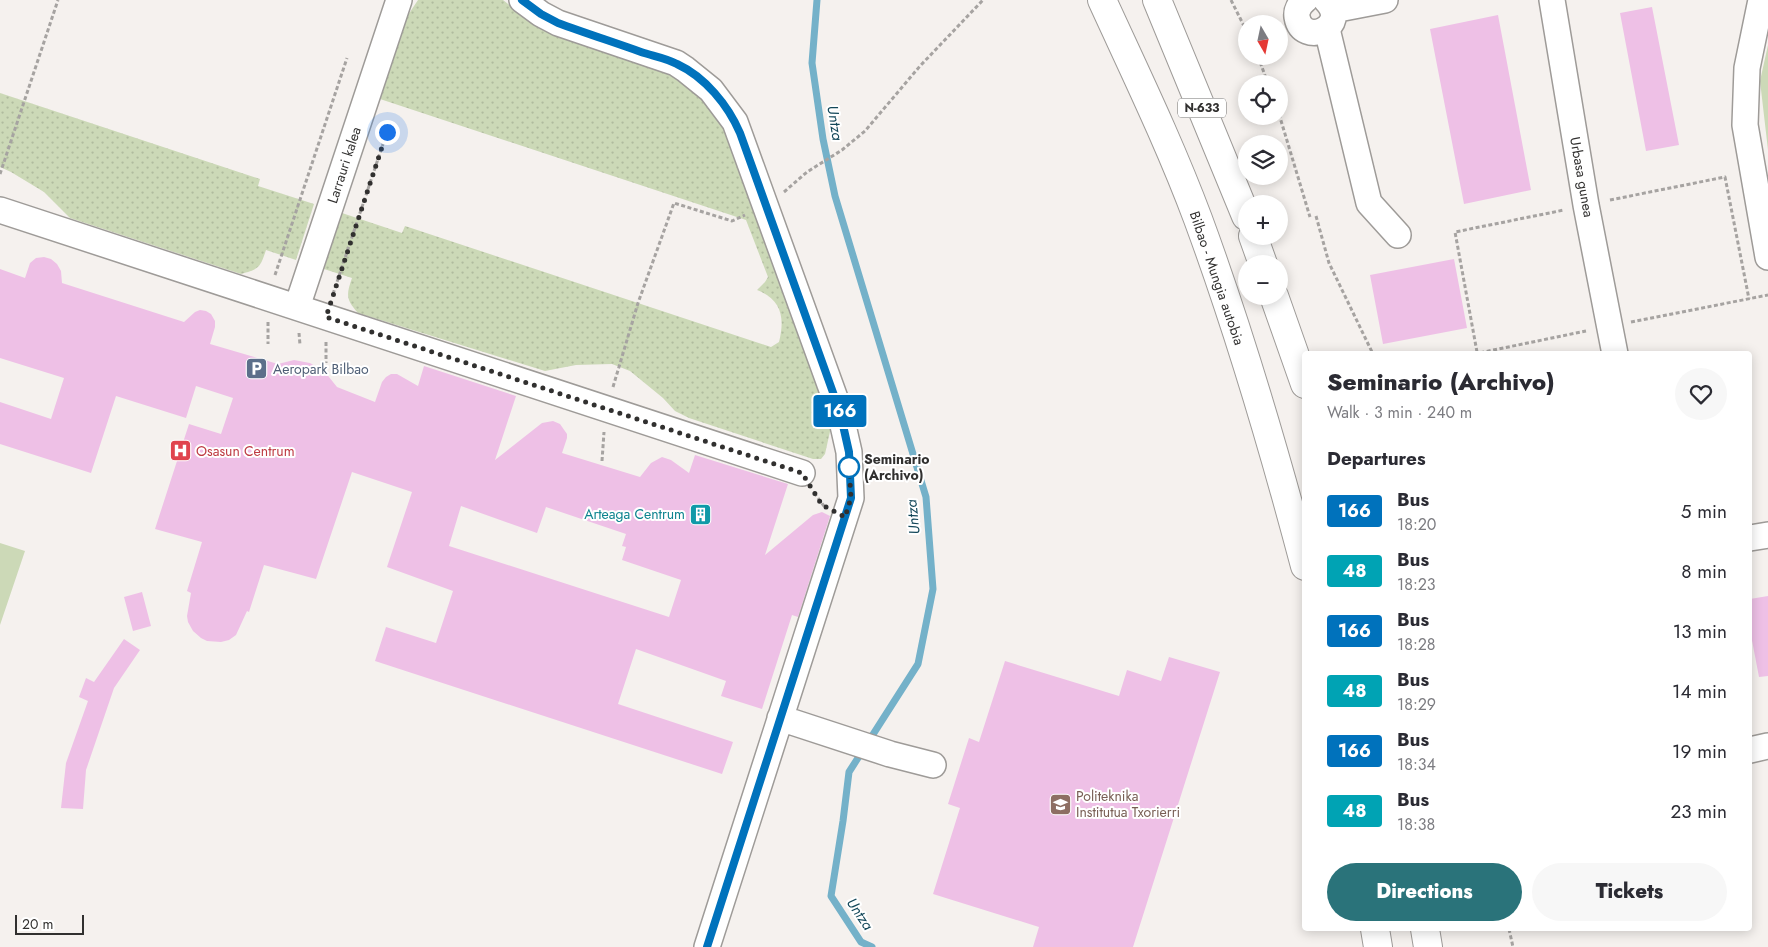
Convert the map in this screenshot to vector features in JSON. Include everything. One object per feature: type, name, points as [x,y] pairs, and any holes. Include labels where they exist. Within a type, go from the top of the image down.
[{"type":"highway","name":"Bilbao - Mungia autobia","points":[[1102,0],[1146,95],[1197,218],[1260,407],[1302,555]]},
{"type":"highway","name":"N-633","points":[[1157,0],[1238,197]]},
{"type":"highway","points":[[1277,305],[1302,375]]},
{"type":"highway","points":[[1375,931],[1378,947]]},
{"type":"highway","points":[[1425,931],[1428,947]]},
{"type":"street","points":[[522,0],[541,14],[558,23],[676,63],[698,78],[723,104],[735,122],[765,204],[840,412],[849,452],[851,498],[707,947]]},
{"type":"street","points":[[1305,0],[1297,12],[1300,25],[1310,32],[1316,33],[1329,13],[1385,0]]},
{"type":"street","name":"Urbasa gunea","points":[[1552,0],[1586,205],[1615,351]]},
{"type":"street","points":[[1761,0],[1747,68],[1745,124],[1768,257]]},
{"type":"street","name":"Larrauri kalea","points":[[297,307],[397,7]]},
{"type":"street","points":[[1329,13],[1369,203],[1398,235]]},
{"type":"street","points":[[0,210],[802,473]]},
{"type":"street","points":[[1752,538],[1768,535]]},
{"type":"street","points":[[780,718],[890,754],[933,765]]},
{"type":"street","points":[[1752,750],[1768,746]]},
{"type":"path","points":[[0,174],[58,0]]},
{"type":"path","points":[[602,461],[607,408],[638,303],[674,203],[732,221],[778,198],[807,172],[842,150],[865,131],[920,66],[982,0]]},
{"type":"path","points":[[1231,0],[1238,15]]},
{"type":"path","points":[[268,344],[268,297],[347,58]]},
{"type":"path","points":[[1282,125],[1310,217]]},
{"type":"path","points":[[326,363],[326,317],[387,132]]},
{"type":"path","points":[[1316,216],[1329,263],[1372,351]]},
{"type":"path","points":[[802,473],[822,505],[845,517]]},
{"type":"path","points":[[1509,931],[1512,947]]},
{"type":"green space","points":[[418,0],[503,0],[535,25],[671,74],[688,85],[709,106],[727,130],[831,427],[825,454],[821,459],[813,459],[689,418],[675,411],[663,398],[630,371],[612,364],[576,365],[545,371],[358,313],[348,297],[352,278],[324,269],[342,213],[402,233],[405,226],[771,347],[779,342],[781,333],[780,311],[777,305],[772,299],[757,290],[768,277],[746,220],[380,99],[408,15]]},
{"type":"green space","points":[[1768,45],[1768,150],[1760,81]]},
{"type":"green space","points":[[0,93],[260,179],[258,186],[314,204],[296,260],[266,250],[258,267],[241,274],[70,218],[44,192],[0,167]]},
{"type":"green space","points":[[0,543],[25,551],[0,625]]},
{"type":"building","points":[[1652,7],[1679,145],[1646,151],[1620,13]]},
{"type":"building","points":[[1498,15],[1531,190],[1464,204],[1430,29]]},
{"type":"building","points":[[44,257],[51,259],[57,264],[61,271],[62,283],[184,322],[195,312],[200,310],[206,311],[211,314],[215,321],[210,344],[278,364],[294,360],[310,363],[325,372],[337,387],[375,402],[382,382],[386,377],[391,374],[397,374],[418,386],[424,366],[516,396],[495,460],[542,423],[553,421],[560,424],[567,434],[562,453],[640,477],[651,463],[662,457],[671,460],[689,473],[695,455],[788,484],[765,555],[813,515],[822,512],[830,516],[798,617],[792,615],[762,709],[721,696],[726,681],[636,649],[618,704],[733,742],[722,774],[375,661],[386,627],[436,643],[453,591],[387,567],[412,492],[352,472],[316,579],[264,565],[249,612],[247,611],[236,635],[229,640],[221,642],[207,641],[201,638],[193,631],[188,622],[187,616],[191,593],[187,591],[202,542],[155,529],[189,424],[221,434],[233,398],[196,386],[186,418],[116,396],[91,473],[0,444],[0,402],[51,419],[64,378],[0,358],[0,269],[25,278],[30,263],[36,258]],"holes":[[[461,506],[537,533],[546,507],[626,534],[622,546],[626,547],[622,560],[681,580],[669,617],[449,546]]]},
{"type":"building","points":[[1454,259],[1467,328],[1383,344],[1370,275]]},
{"type":"building","points":[[142,592],[151,626],[133,631],[124,597]]},
{"type":"building","points":[[1768,596],[1768,676],[1759,677],[1752,640],[1752,599]]},
{"type":"building","points":[[124,639],[140,650],[114,688],[86,770],[83,809],[61,808],[66,763],[88,701],[79,697],[86,678],[94,682]]},
{"type":"building","name":"Politeknika Institutua Txorierri","points":[[1169,657],[1220,672],[1133,947],[1033,947],[1039,927],[933,894],[960,808],[948,804],[969,738],[979,742],[1005,661],[1119,696],[1127,670],[1161,681]]},
{"type":"waterway","name":"Untza","points":[[817,0],[812,63],[823,139],[835,196],[926,497],[933,589],[918,664],[849,772],[831,896],[861,942],[872,947]]},
{"type":"bus line","name":"166","points":[[522,0],[528,6],[558,23],[676,63],[698,78],[723,104],[740,133],[840,412],[849,452],[851,498],[707,947]]},
{"type":"place","name":"Aeropark Bilbao","points":[[257,369]]},
{"type":"place","name":"Osasun Centrum","points":[[180,451]]},
{"type":"place","name":"Seminario (Archivo)","points":[[849,467]]},
{"type":"place","name":"Arteaga Centrum","points":[[701,514]]},
{"type":"place","name":"Politeknika Institutua Txorierri","points":[[1060,804]]},
{"type":"route","points":[[387,132],[326,317],[802,473],[822,505],[845,517],[851,498],[849,467]]}]
